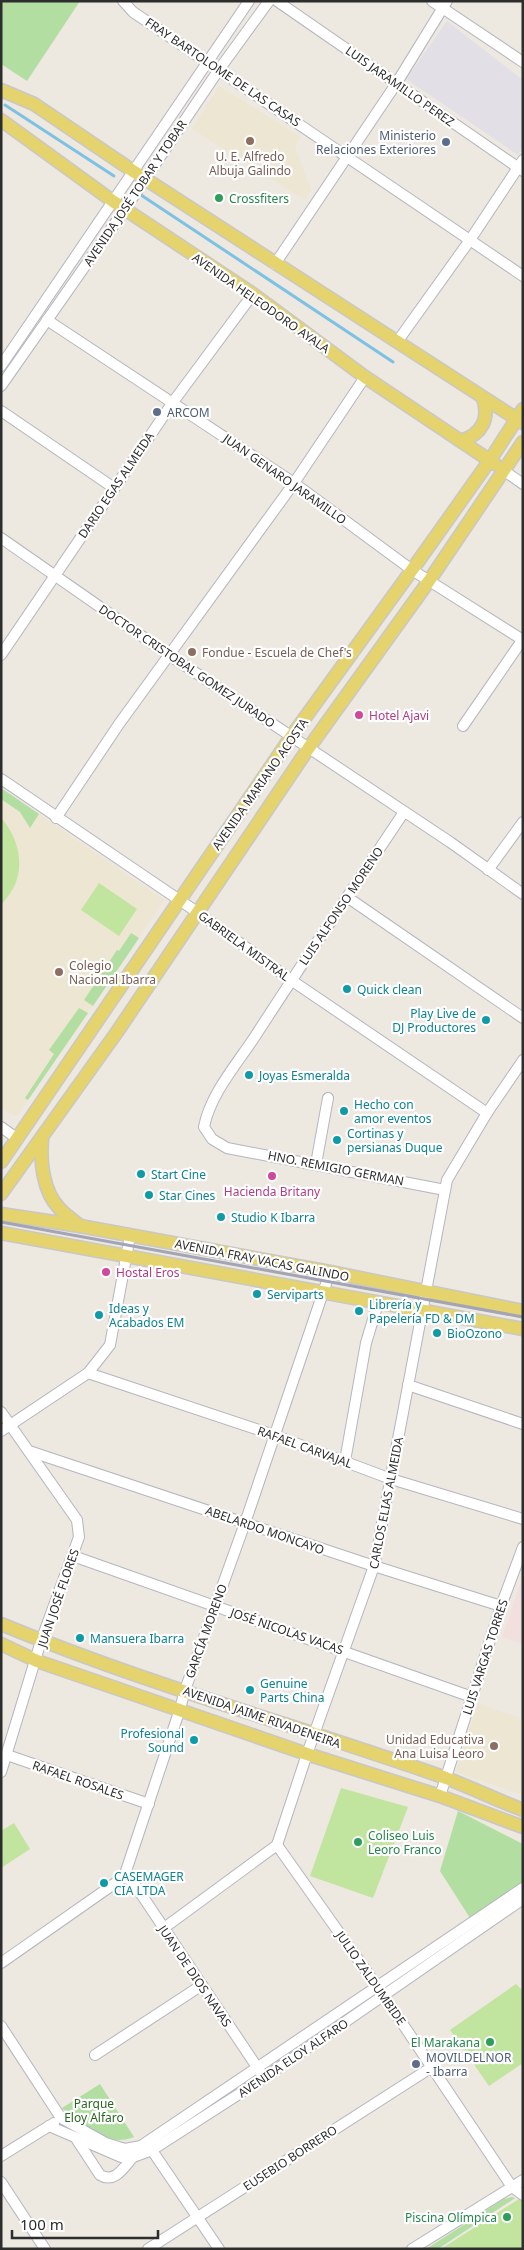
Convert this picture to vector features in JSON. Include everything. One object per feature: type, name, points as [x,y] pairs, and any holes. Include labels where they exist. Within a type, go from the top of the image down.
[{"type":"main road","points":[[1,90],[34,104],[275,264],[483,398],[521,417]]},
{"type":"main road","name":"AVENIDA HELEODORO AYALA","points":[[1,120],[114,202],[253,294],[366,377],[503,470]]},
{"type":"main road","points":[[461,441],[472,438],[483,425],[487,409],[483,398]]},
{"type":"main road","name":"AVENIDA MARIANO ACOSTA","points":[[1,1162],[291,737],[521,417]]},
{"type":"main road","name":"AVENIDA MARIANO ACOSTA","points":[[1,1194],[43,1138],[117,1032],[308,749],[429,581],[523,442]]},
{"type":"main road","points":[[43,1138],[40,1158],[48,1190],[58,1207],[80,1226]]},
{"type":"main road","name":"AVENIDA FRAY VACAS GALINDO","points":[[1,1214],[80,1226],[330,1272],[523,1311]]},
{"type":"main road","name":"AVENIDA FRAY VACAS GALINDO","points":[[1,1233],[523,1329]]},
{"type":"main road","name":"AVENIDA JAIME RIVADENEIRA","points":[[1,1624],[41,1641],[447,1779],[523,1810]]},
{"type":"main road","name":"AVENIDA JAIME RIVADENEIRA","points":[[1,1644],[37,1661],[307,1754],[440,1796],[523,1828]]},
{"type":"street","name":"FRAY BARTOLOME DE LAS CASAS","points":[[123,1],[133,12],[218,71],[348,156],[523,276]]},
{"type":"street","name":"AVENIDA JOSÉ TOBAR Y TOBAR","points":[[1,366],[114,202],[205,62],[249,1]]},
{"type":"street","name":"AVENIDA JOSÉ TOBAR Y TOBAR","points":[[1,386],[268,1]]},
{"type":"street","name":"LUIS JARAMILLO PEREZ","points":[[277,1],[396,84],[521,166]]},
{"type":"street","points":[[432,1],[445,5],[523,62]]},
{"type":"street","points":[[275,264],[396,84],[445,5]]},
{"type":"street","points":[[397,342],[521,166]]},
{"type":"street","name":"DARIO EGAS ALMEIDA","points":[[1,655],[172,402],[253,294]]},
{"type":"street","name":"JUAN GENARO JARAMILLO","points":[[47,320],[294,483],[412,570],[522,640]]},
{"type":"street","points":[[56,818],[169,655],[294,483],[366,377]]},
{"type":"street","points":[[1,411],[114,488]]},
{"type":"street","name":"AVENIDA HELEODORO AYALA","points":[[503,470],[523,484]]},
{"type":"street","name":"DOCTOR CRISTOBAL GOMEZ JURADO","points":[[1,538],[169,655],[523,894]]},
{"type":"street","points":[[463,726],[522,640]]},
{"type":"street","name":"GABRIELA MISTRAL","points":[[1,779],[56,818],[180,900],[291,980],[487,1113]]},
{"type":"street","name":"LUIS ALFONSO MORENO","points":[[227,1148],[212,1139],[204,1128],[207,1113],[291,980],[404,812]]},
{"type":"street","points":[[488,870],[523,822]]},
{"type":"street","points":[[347,897],[523,1018]]},
{"type":"street","name":"CARLOS ELIAS ALMEIDA","points":[[277,1845],[307,1754],[374,1566],[445,1190],[453,1167],[523,1060]]},
{"type":"street","points":[[316,1164],[328,1098]]},
{"type":"street","points":[[1,1127],[18,1139]]},
{"type":"street","name":"HNO. REMIGIO GERMAN","points":[[227,1148],[445,1190]]},
{"type":"street","points":[[1,1431],[88,1373],[110,1345],[130,1236]]},
{"type":"street","name":"GARCÍA MORENO","points":[[124,1876],[185,1690],[245,1523],[330,1272]]},
{"type":"street","points":[[346,1461],[366,1343],[378,1303]]},
{"type":"street","name":"RAFAEL CARVAJAL","points":[[88,1373],[274,1435],[391,1479],[523,1520]]},
{"type":"street","points":[[408,1385],[523,1424]]},
{"type":"street","name":"JUAN JOSÉ FLORES","points":[[1,1412],[77,1520],[79,1536],[41,1641],[37,1661],[1,1772]]},
{"type":"street","name":"ABELARDO MONCAYO","points":[[29,1451],[374,1566],[501,1606]]},
{"type":"street","name":"LUIS VARGAS TORRES","points":[[440,1796],[501,1606],[523,1547]]},
{"type":"street","name":"JOSÉ NICOLAS VACAS","points":[[73,1556],[472,1697]]},
{"type":"street","name":"RAFAEL ROSALES","points":[[7,1755],[149,1804]]},
{"type":"street","points":[[164,1928],[277,1845]]},
{"type":"street","name":"JULIO ZALDUMBIDE","points":[[277,1845],[378,1987],[512,2188]]},
{"type":"street","points":[[1,1963],[124,1876]]},
{"type":"street","name":"JUAN DE DIOS NAVAS","points":[[124,1876],[133,1882],[264,2078]]},
{"type":"street","name":"AVENIDA ELOY ALFARO","points":[[48,2126],[115,2156],[133,2157],[257,2068],[523,1888]]},
{"type":"street","name":"AVENIDA ELOY ALFARO","points":[[62,2118],[106,2143],[125,2149],[149,2146],[264,2078],[523,1900]]},
{"type":"street","points":[[95,2055],[202,1985]]},
{"type":"street","points":[[1,2026],[62,2118],[1,2156]]},
{"type":"street","name":"EUSEBIO BORRERO","points":[[148,2249],[432,2067]]},
{"type":"street","points":[[76,2140],[100,2175],[105,2178],[110,2179],[118,2174],[133,2157]]},
{"type":"street","points":[[149,2146],[219,2249]]},
{"type":"street","points":[[412,2249],[523,2180]]},
{"type":"street","points":[[1,2182],[45,2249]]},
{"type":"street","points":[[512,2188],[523,2195]]},
{"type":"shaded area","points":[[447,21],[523,80],[523,147],[518,155],[406,79]]},
{"type":"shaded area","points":[[219,86],[301,137],[295,147],[311,190],[305,200],[192,129]]},
{"type":"shaded area","name":"Colegio Nacional Ibarra","points":[[1,788],[164,900],[20,1112],[15,1116],[1,1108]]},
{"type":"shaded area","points":[[523,1576],[523,1644],[502,1637]]},
{"type":"shaded area","name":"Unidad Educativa Ana Luisa Leoro","points":[[478,1704],[523,1719],[523,1795],[456,1772]]},
{"type":"green space","points":[[1,1],[80,1],[27,81],[1,64]]},
{"type":"green space","points":[[1,788],[39,814],[30,828],[20,812],[1,799]]},
{"type":"green space","points":[[1,818],[14,839],[19,856],[19,865],[15,885],[1,905]]},
{"type":"green space","points":[[99,883],[137,909],[119,936],[81,910]]},
{"type":"green space","points":[[131,933],[139,938],[93,1006],[84,1000],[117,950],[119,951]]},
{"type":"green space","points":[[79,1008],[88,1013],[28,1100],[25,1098],[54,1054],[49,1050]]},
{"type":"green space","name":"Coliseo Luis Leoro Franco","points":[[341,1788],[408,1807],[373,1898],[310,1876]]},
{"type":"green space","points":[[458,1811],[523,1844],[523,1885],[470,1918],[440,1871]]},
{"type":"green space","points":[[14,1823],[30,1849],[1,1868],[1,1831]]},
{"type":"green space","name":"El Marakana","points":[[516,1984],[523,1991],[523,2063],[489,2086],[450,2030]]},
{"type":"green space","name":"Parque Eloy Alfaro","points":[[100,2084],[134,2137],[114,2140],[104,2137],[77,2122],[62,2108]]},
{"type":"green space","points":[[515,2198],[438,2249],[426,2249],[504,2199]]},
{"type":"green space","name":"Piscina Olímpica","points":[[519,2199],[523,2200],[522,2249],[441,2249]]},
{"type":"waterway","points":[[5,105],[114,176]]},
{"type":"waterway","points":[[141,195],[393,362]]},
{"type":"railway","points":[[1,1222],[523,1317]]},
{"type":"place","name":"U. E. Alfredo Albuja Galindo","points":[[250,141]]},
{"type":"place","name":"Ministerio Relaciones Exteriores","points":[[446,142]]},
{"type":"place","name":"Crossfiters","points":[[219,198]]},
{"type":"place","name":"ARCOM","points":[[157,412]]},
{"type":"place","name":"Fondue - Escuela de Chef's","points":[[192,652]]},
{"type":"place","name":"Hotel Ajavi","points":[[359,715]]},
{"type":"place","name":"Colegio Nacional Ibarra","points":[[59,972]]},
{"type":"place","name":"Quick clean","points":[[347,989]]},
{"type":"place","name":"Play Live de DJ Productores","points":[[486,1020]]},
{"type":"place","name":"Joyas Esmeralda","points":[[249,1075]]},
{"type":"place","name":"Hecho con amor eventos","points":[[344,1111]]},
{"type":"place","name":"Cortinas y persianas Duque","points":[[337,1140]]},
{"type":"place","name":"Start Cine","points":[[141,1174]]},
{"type":"place","name":"Hacienda Britany","points":[[272,1176]]},
{"type":"place","name":"Star Cines","points":[[149,1195]]},
{"type":"place","name":"Studio K Ibarra","points":[[221,1217]]},
{"type":"place","name":"Hostal Eros","points":[[106,1272]]},
{"type":"place","name":"Serviparts","points":[[257,1294]]},
{"type":"place","name":"Librería y Papelería FD & DM","points":[[359,1311]]},
{"type":"place","name":"Ideas y Acabados EM","points":[[99,1315]]},
{"type":"place","name":"BioOzono","points":[[437,1333]]},
{"type":"place","name":"Mansuera Ibarra","points":[[80,1638]]},
{"type":"place","name":"Genuine Parts China","points":[[250,1690]]},
{"type":"place","name":"Profesional Sound","points":[[194,1740]]},
{"type":"place","name":"Unidad Educativa Ana Luisa Leoro","points":[[494,1746]]},
{"type":"place","name":"Coliseo Luis Leoro Franco","points":[[358,1842]]},
{"type":"place","name":"CASEMAGER CIA LTDA","points":[[104,1883]]},
{"type":"place","name":"El Marakana","points":[[490,2042]]},
{"type":"place","name":"MOVILDELNOR - Ibarra","points":[[416,2064]]},
{"type":"place","name":"Piscina Olímpica","points":[[507,2217]]}]
